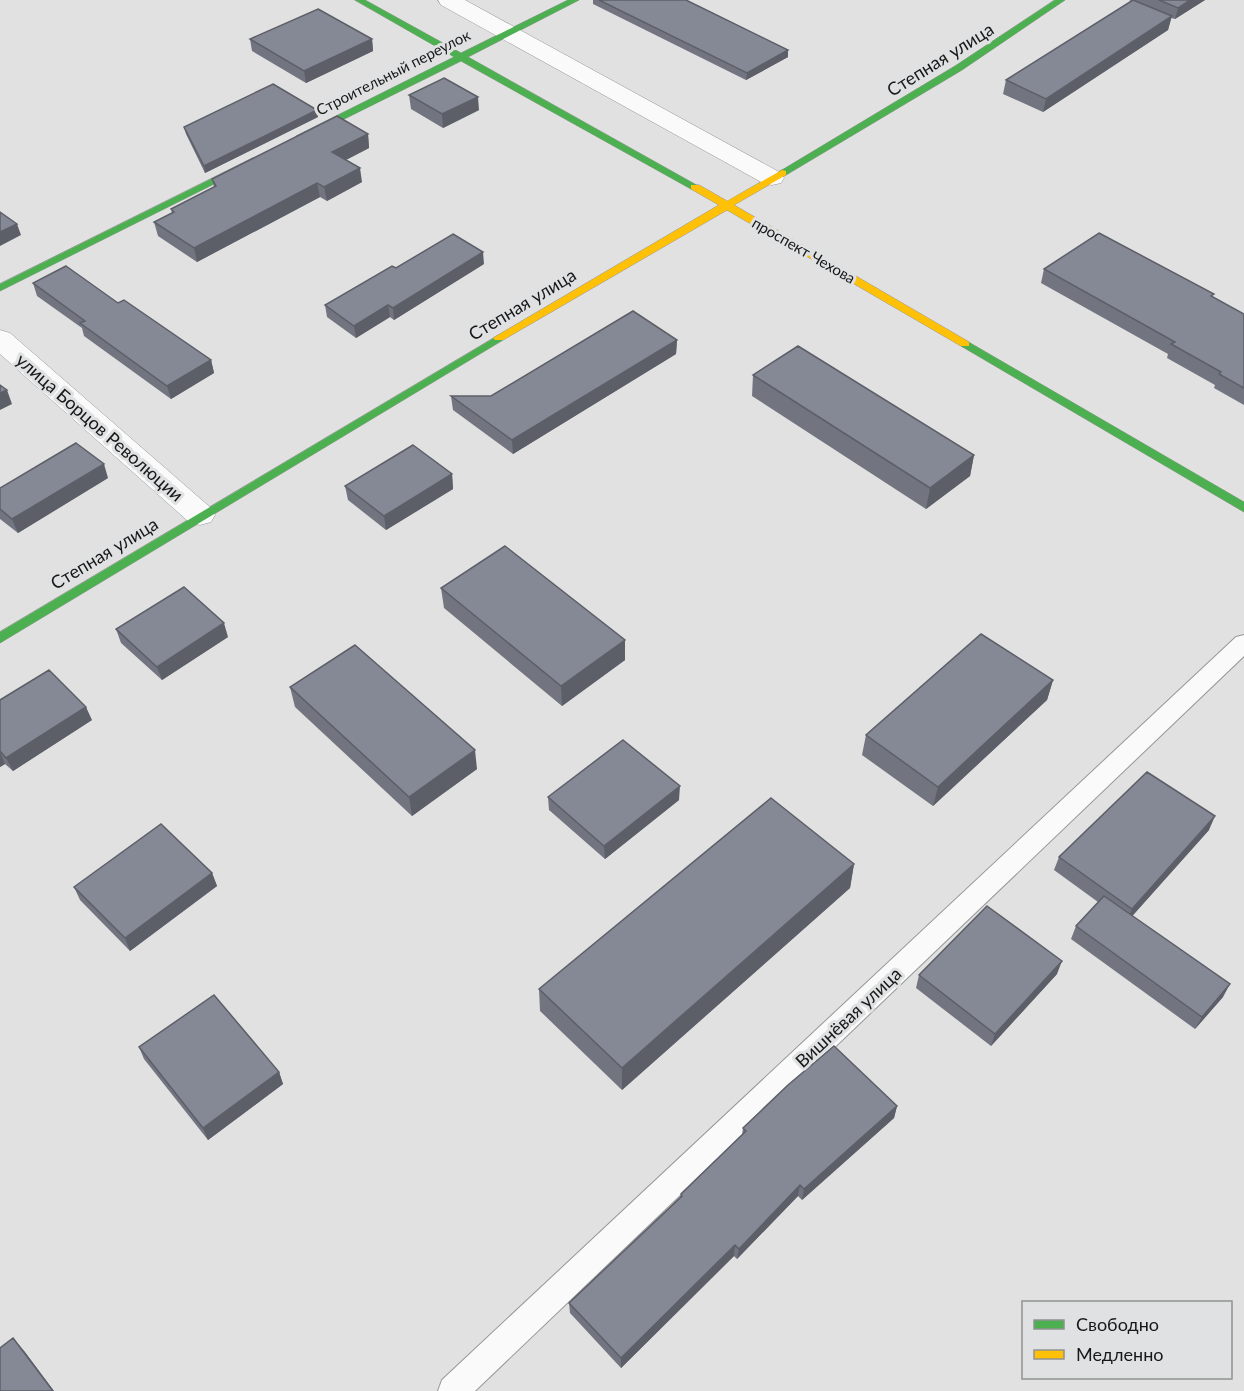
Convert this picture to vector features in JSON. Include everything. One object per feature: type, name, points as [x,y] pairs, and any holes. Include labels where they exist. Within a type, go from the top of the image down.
[{"type":"street","name":"проспект Чехова","points":[[359,0],[726,204],[1244,508]]},
{"type":"street","points":[[449,0],[772,178]]},
{"type":"street","name":"Строительный переулок","points":[[288,143],[575,0]]},
{"type":"street","name":"Степная улица","points":[[0,638],[200,515],[726,204],[943,81],[1060,0]]},
{"type":"street","points":[[0,288],[267,154]]},
{"type":"street","name":"улица Борцов Революции","points":[[0,339],[200,515]]},
{"type":"lane","name":"Вишнёвая улица","points":[[453,1391],[1244,643]]},
{"type":"building","points":[[599,0],[686,0],[788,50],[747,73]]},
{"type":"building","points":[[1133,0],[1172,16],[1046,99],[1006,80]]},
{"type":"building","points":[[1159,0],[1190,0],[1178,8]]},
{"type":"building","points":[[318,9],[372,39],[304,71],[250,39]]},
{"type":"building","points":[[444,78],[478,97],[442,114],[409,95]]},
{"type":"building","points":[[273,84],[317,110],[204,166],[184,127]]},
{"type":"building","points":[[337,116],[368,134],[332,152],[360,168],[324,187],[317,183],[194,248],[154,222],[174,212],[171,209],[216,186],[212,179]]},
{"type":"building","points":[[0,212],[17,224],[0,232]]},
{"type":"building","points":[[1099,233],[1214,294],[1211,296],[1244,314],[1244,388],[1219,374],[1221,372],[1171,344],[1175,342],[1044,269]]},
{"type":"building","points":[[453,234],[483,252],[393,308],[388,305],[354,326],[325,305],[392,266],[396,268]]},
{"type":"building","points":[[66,266],[118,303],[124,300],[211,360],[167,386],[80,323],[85,321],[33,283]]},
{"type":"building","points":[[633,311],[677,340],[512,440],[451,396],[491,396]]},
{"type":"building","points":[[798,346],[974,455],[930,488],[753,375]]},
{"type":"building","points":[[0,385],[7,390],[0,393]]},
{"type":"building","points":[[76,443],[104,464],[12,519],[0,509],[0,488]]},
{"type":"building","points":[[413,445],[452,474],[384,516],[345,486]]},
{"type":"building","points":[[505,546],[625,640],[561,686],[441,588]]},
{"type":"building","points":[[184,587],[224,623],[157,667],[116,629]]},
{"type":"building","points":[[981,634],[1053,680],[938,787],[866,735]]},
{"type":"building","points":[[355,645],[475,750],[409,797],[290,687]]},
{"type":"building","points":[[49,670],[86,707],[6,758],[0,751],[0,700]]},
{"type":"building","points":[[623,740],[680,786],[604,846],[548,797]]},
{"type":"building","points":[[1147,772],[1215,816],[1132,909],[1059,857]]},
{"type":"building","points":[[771,798],[854,864],[622,1068],[539,989]]},
{"type":"building","points":[[161,824],[212,873],[125,938],[74,887]]},
{"type":"building","points":[[1104,896],[1230,984],[1202,1017],[1076,926]]},
{"type":"building","points":[[987,906],[1062,961],[995,1034],[919,975]]},
{"type":"building","points":[[214,995],[279,1072],[203,1128],[139,1047]]},
{"type":"building","points":[[834,1046],[897,1106],[804,1189],[800,1185],[739,1249],[735,1245],[621,1358],[569,1303],[682,1196],[681,1194],[746,1131],[743,1128],[788,1085]]},
{"type":"building","points":[[13,1338],[53,1391],[0,1391],[0,1348]]},
{"type":"traffic: fast","points":[[359,0],[695,187]]},
{"type":"traffic: fast","points":[[299,138],[575,0]]},
{"type":"traffic: fast","points":[[782,173],[959,68],[1061,0]]},
{"type":"traffic: fast","points":[[0,288],[253,161]]},
{"type":"traffic: fast","points":[[0,638],[499,338]]},
{"type":"traffic: fast","points":[[965,344],[1244,508]]},
{"type":"traffic: slow","points":[[499,338],[782,173]]},
{"type":"traffic: slow","points":[[695,187],[965,344]]}]
